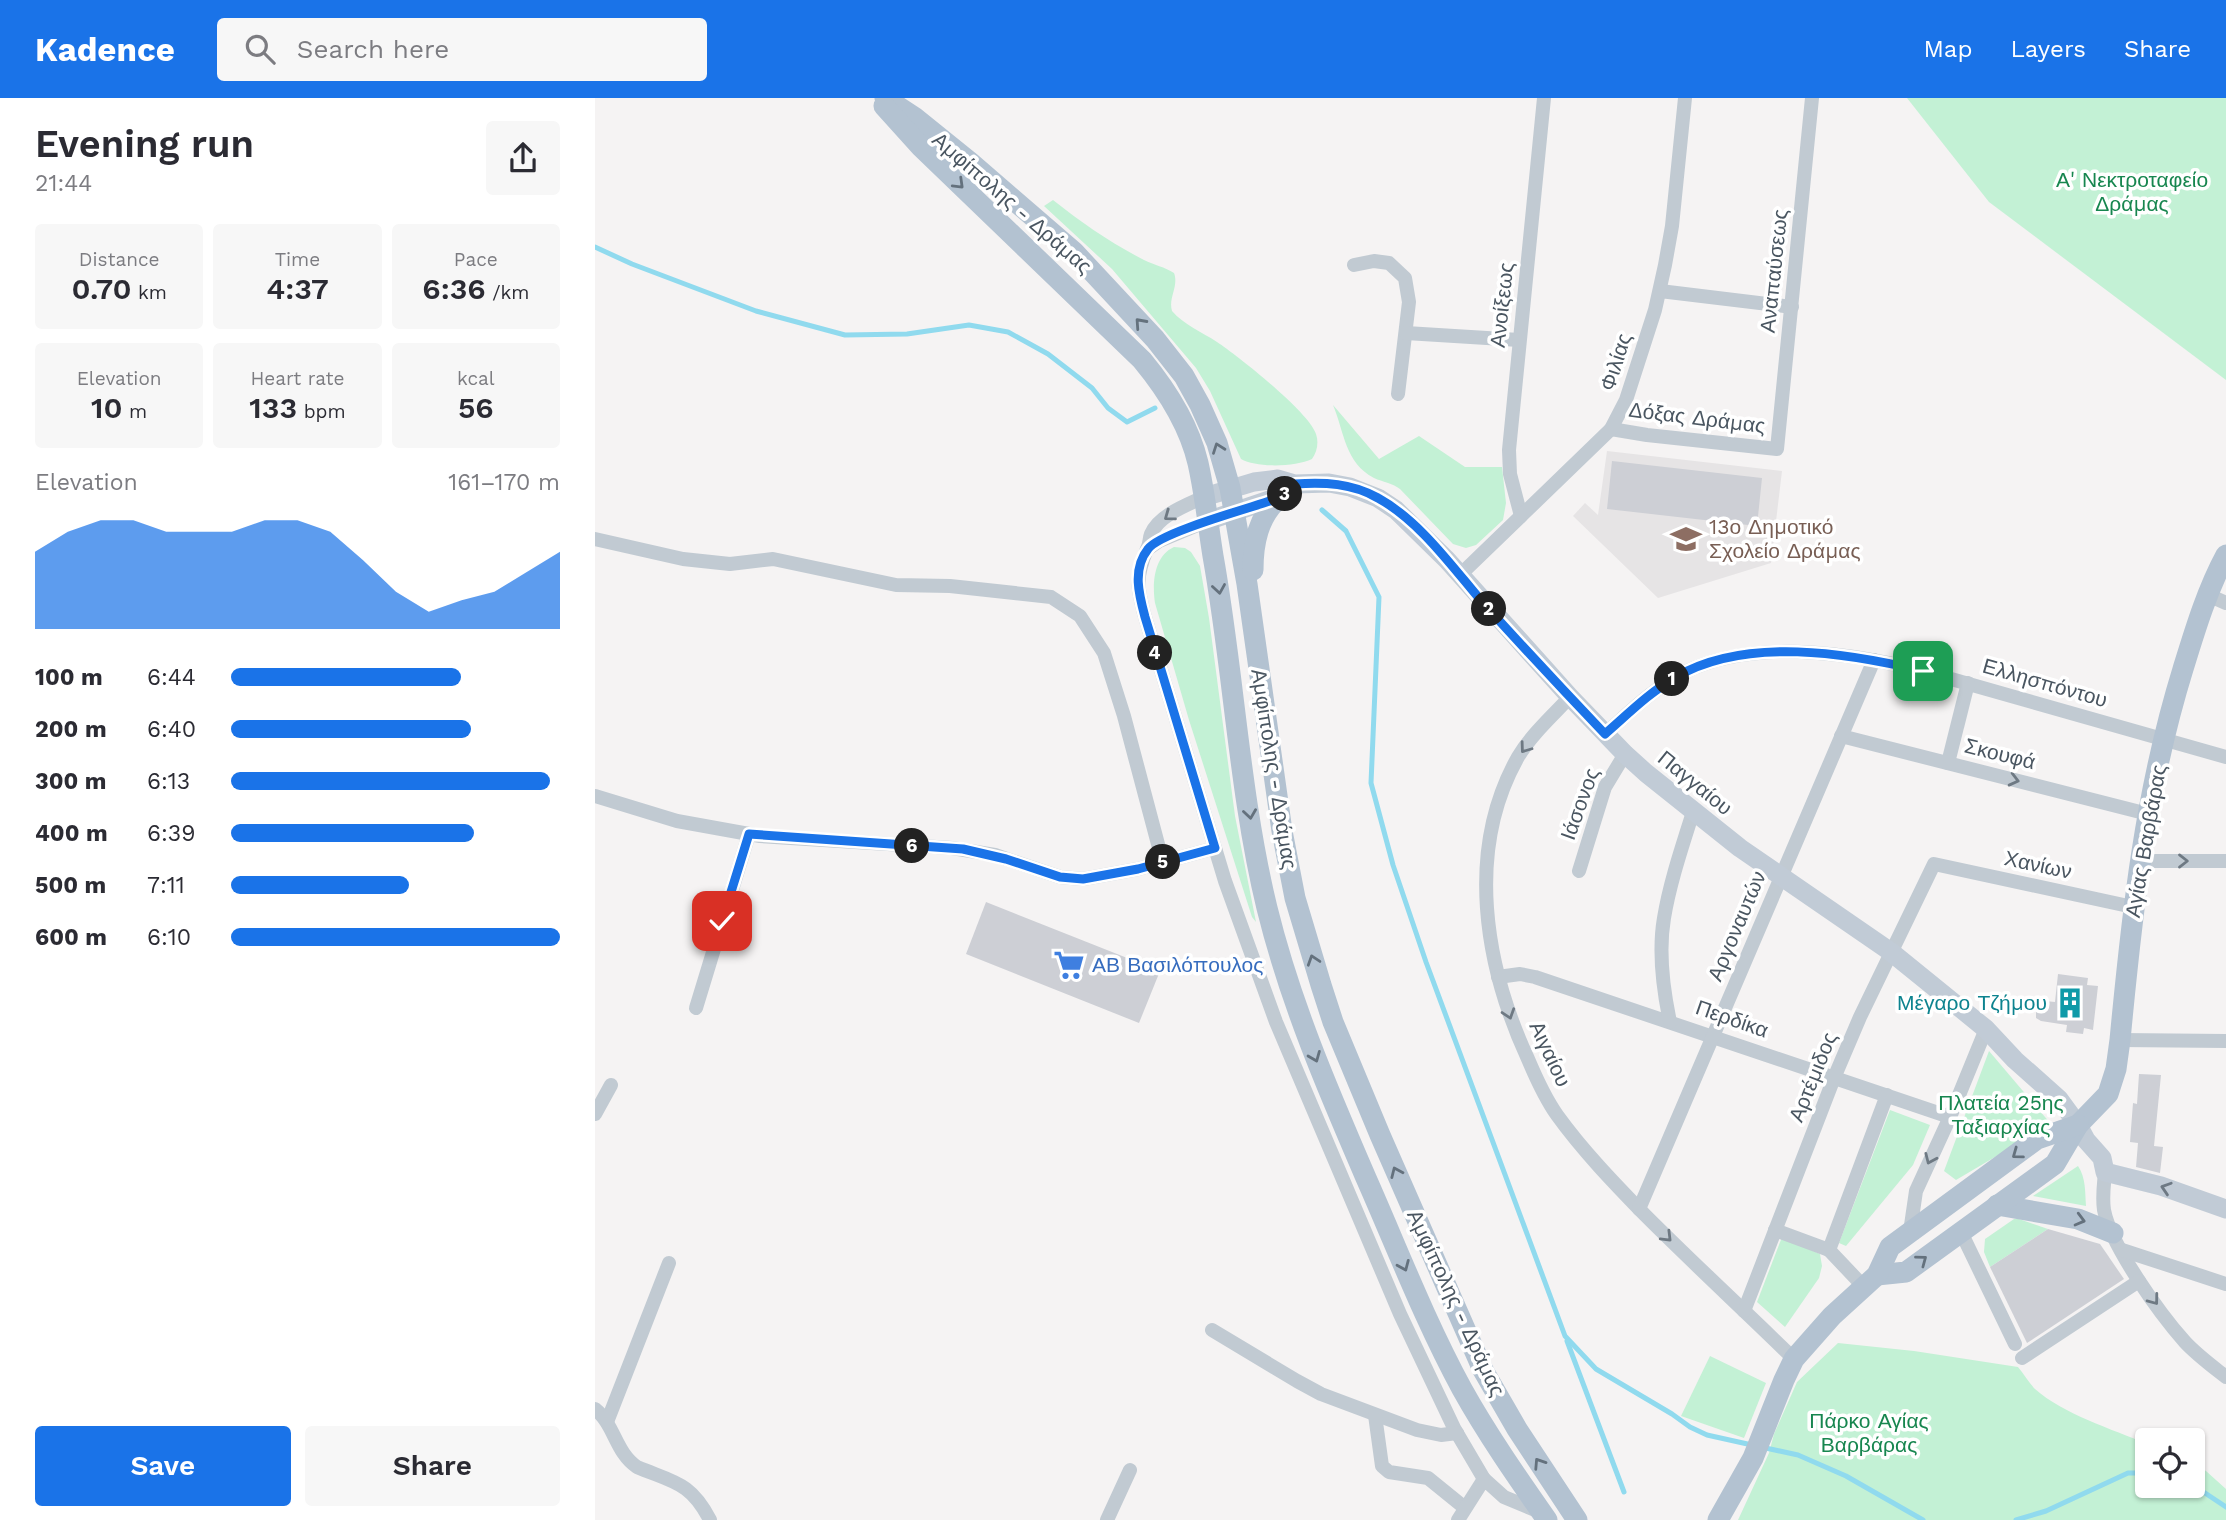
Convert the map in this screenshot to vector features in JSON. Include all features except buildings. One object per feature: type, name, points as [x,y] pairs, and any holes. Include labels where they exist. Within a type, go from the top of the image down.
[{"type":"main road","name":"Αμφίπολης - Δράμας","points":[[882,98],[914,117],[1059,238],[1140,323],[1184,376],[1200,405],[1220,451],[1230,488],[1289,871],[1333,1022],[1483,1370],[1517,1429],[1577,1520]]},
{"type":"main road","name":"Αμφίπολης - Δράμας","points":[[882,98],[888,110],[921,147],[1142,360],[1164,388],[1177,411],[1194,448],[1204,497],[1256,854],[1274,936],[1290,990],[1350,1141],[1444,1355],[1471,1406],[1544,1516]]},
{"type":"main road","points":[[1204,497],[1230,488],[1274,479],[1287,491]]},
{"type":"main road","name":"Παγγαίου","points":[[1287,491],[1317,483],[1329,483],[1359,490],[1383,501],[1406,518],[1625,754],[1693,812],[1891,952],[1986,1029],[2015,1060],[2059,1099],[2078,1125]]},
{"type":"main road","points":[[1207,522],[1287,491]]},
{"type":"main road","points":[[1260,681],[1253,557],[1259,526],[1268,510],[1287,491]]},
{"type":"main road","name":"Αγίας Βαρβάρας","points":[[2078,1125],[2108,1094],[2116,1069],[2139,861],[2164,738],[2193,635],[2217,599],[2226,555]]},
{"type":"main road","points":[[2078,1125],[2086,1140],[2102,1158],[2105,1172],[2161,1186],[2226,1209]]},
{"type":"main road","points":[[1870,1281],[1906,1272],[2055,1164],[2078,1125]]},
{"type":"main road","points":[[1718,1520],[1757,1449],[1794,1359],[1822,1326],[1870,1281],[1890,1247],[2037,1139],[2078,1125]]},
{"type":"main road","points":[[1997,1205],[2078,1219],[2117,1242]]},
{"type":"street","name":"Ανοίξεως","points":[[1521,516],[1509,464],[1543,98]]},
{"type":"street","name":"Φιλίας","points":[[1460,575],[1611,429],[1626,400],[1660,291],[1672,226],[1685,98]]},
{"type":"street","name":"Αναπαύσεως","points":[[1777,449],[1812,98]]},
{"type":"street","points":[[1354,265],[1374,261],[1389,263],[1405,278],[1409,302],[1398,394]]},
{"type":"street","points":[[1660,291],[1792,307]]},
{"type":"street","points":[[1406,333],[1519,340]]},
{"type":"street","name":"Δόξας Δράμας","points":[[1611,429],[1777,449]]},
{"type":"street","points":[[1204,497],[1177,510],[1157,525],[1152,531],[1149,548],[1138,572],[1141,602],[1215,848],[1260,982],[1294,1067],[1394,1301],[1457,1433],[1484,1479],[1504,1496],[1544,1516]]},
{"type":"street","points":[[1149,548],[1159,541],[1207,522]]},
{"type":"street","points":[[595,539],[683,559],[730,564],[773,559],[896,585],[950,586],[1051,597],[1080,616],[1104,653],[1124,716],[1163,863]]},
{"type":"street","name":"Ελλησπόντου","points":[[1605,734],[1674,678],[1711,662],[1784,652],[1874,660],[1968,683],[2226,757]]},
{"type":"street","name":"Αργοναυτών","points":[[1639,1209],[1874,660]]},
{"type":"street","points":[[1948,763],[1968,683]]},
{"type":"street","name":"Αιγαίου","points":[[1570,697],[1518,756],[1501,792],[1487,852],[1486,894],[1491,944],[1513,1027],[1556,1114],[1593,1159],[1639,1209],[1794,1359]]},
{"type":"street","name":"Σκουφά","points":[[1841,736],[2148,814]]},
{"type":"street","name":"Ιάσονος","points":[[1579,871],[1605,787],[1625,754]]},
{"type":"street","points":[[595,796],[651,814],[749,834],[963,849],[995,855],[1070,878],[1103,876],[1215,848]]},
{"type":"street","points":[[1669,1023],[1662,959],[1664,919],[1679,855],[1693,812]]},
{"type":"street","points":[[696,1008],[749,834]]},
{"type":"street","points":[[2139,861],[2226,861]]},
{"type":"street","name":"Χανίων","points":[[1934,864],[2133,907]]},
{"type":"street","name":"Αρτέμιδος","points":[[1744,1311],[1835,1078],[1934,864]]},
{"type":"street","name":"Περδίκα","points":[[1498,977],[1520,974],[1535,977],[1950,1116]]},
{"type":"street","points":[[1910,1232],[1916,1191],[1986,1029]]},
{"type":"street","points":[[2120,1040],[2226,1041]]},
{"type":"street","points":[[595,1114],[611,1085]]},
{"type":"street","points":[[1829,1250],[1887,1095]]},
{"type":"street","points":[[2105,1172],[2104,1209],[2117,1242],[2139,1281],[2184,1341],[2226,1377]]},
{"type":"street","points":[[1775,1230],[1829,1250],[1870,1281]]},
{"type":"street","points":[[1961,1231],[2018,1351],[2139,1281]]},
{"type":"street","points":[[2117,1242],[2226,1284]]},
{"type":"street","points":[[607,1422],[669,1263]]},
{"type":"street","points":[[1212,1329],[1307,1387],[1425,1432],[1441,1435],[1457,1433]]},
{"type":"street","points":[[595,1409],[607,1422],[619,1449],[630,1462],[686,1487],[697,1498],[710,1520]]},
{"type":"street","points":[[1375,1415],[1382,1466],[1389,1472],[1428,1478],[1461,1514],[1484,1479]]},
{"type":"street","points":[[1107,1520],[1130,1470]]},
{"type":"shaded area","name":"13ο Δημοτικό Σχολείο Δράμας","points":[[1607,451],[1782,471],[1771,563],[1658,598],[1573,516],[1585,503],[1598,515]]},
{"type":"green space","name":"Α' Νεκτροταφείο Δράμας","points":[[1907,98],[2226,98],[2226,380],[1989,202]]},
{"type":"green space","points":[[1053,200],[1120,247],[1174,273],[1172,311],[1240,359],[1301,412],[1317,437],[1317,447],[1312,459],[1296,464],[1276,465],[1256,464],[1241,459],[1210,391],[1196,368],[1112,269],[1044,206]]},
{"type":"green space","points":[[1333,405],[1379,459],[1419,436],[1465,467],[1502,467],[1506,503],[1503,520],[1476,545],[1466,548],[1453,544],[1400,489],[1374,478],[1357,464],[1347,446]]},
{"type":"green space","points":[[1174,547],[1185,548],[1191,552],[1200,566],[1235,816],[1256,922],[1252,917],[1189,720],[1155,603],[1154,579],[1158,563],[1167,551]]},
{"type":"green space","name":"Πλατεία 25ης Ταξιαρχίας","points":[[1989,1051],[2051,1124],[1956,1180],[1944,1171]]},
{"type":"green space","points":[[1890,1110],[1930,1125],[1913,1165],[1846,1246],[1839,1243]]},
{"type":"green space","points":[[2078,1166],[2084,1180],[2086,1206],[2033,1196]]},
{"type":"green space","points":[[2014,1219],[2048,1229],[1990,1267],[1984,1252],[1985,1239]]},
{"type":"green space","points":[[1782,1237],[1820,1254],[1822,1266],[1819,1278],[1785,1327],[1757,1302]]},
{"type":"green space","name":"Πάρκο Αγίας Βαρβάρας","points":[[1838,1343],[1914,1351],[2018,1367],[2035,1389],[2046,1398],[2088,1420],[2135,1439],[2135,1498],[2205,1498],[2205,1470],[2226,1489],[2226,1520],[1738,1520],[1769,1453],[1774,1434],[1797,1382]]},
{"type":"green space","points":[[1710,1356],[1766,1383],[1744,1438],[1681,1416]]},
{"type":"waterway","points":[[595,247],[632,264],[756,311],[845,335],[907,334],[969,325],[1008,332],[1048,354],[1092,388],[1108,408],[1127,422],[1155,408]]},
{"type":"waterway","points":[[1322,510],[1346,531],[1379,597],[1371,783],[1393,865],[1426,962],[1565,1336],[1596,1369],[1690,1427],[1707,1435],[1752,1445]]},
{"type":"waterway","points":[[1567,1341],[1624,1492]]},
{"type":"waterway","points":[[1761,1447],[1798,1455],[1846,1476],[1923,1520]]},
{"type":"waterway","points":[[2016,1520],[2046,1511],[2128,1473],[2135,1473]]},
{"type":"waterway","points":[[2205,1493],[2226,1507]]},
{"type":"place","name":"13ο Δημοτικό Σχολείο Δράμας","points":[[1686,539]]},
{"type":"place","name":"ΑΒ Βασιλόπουλος","points":[[1069,965]]},
{"type":"place","name":"Μέγαρο Τζήμου","points":[[2070,1003]]},
{"type":"route","points":[[722,921],[749,834],[963,849],[995,855],[1070,878],[1112,875],[1215,848],[1145,617],[1138,591],[1138,572],[1144,555],[1152,544],[1245,508],[1279,498],[1295,484],[1323,482],[1359,490],[1378,498],[1406,518],[1605,734],[1674,678],[1711,662],[1736,657],[1765,653],[1841,655],[1923,671]]}]
